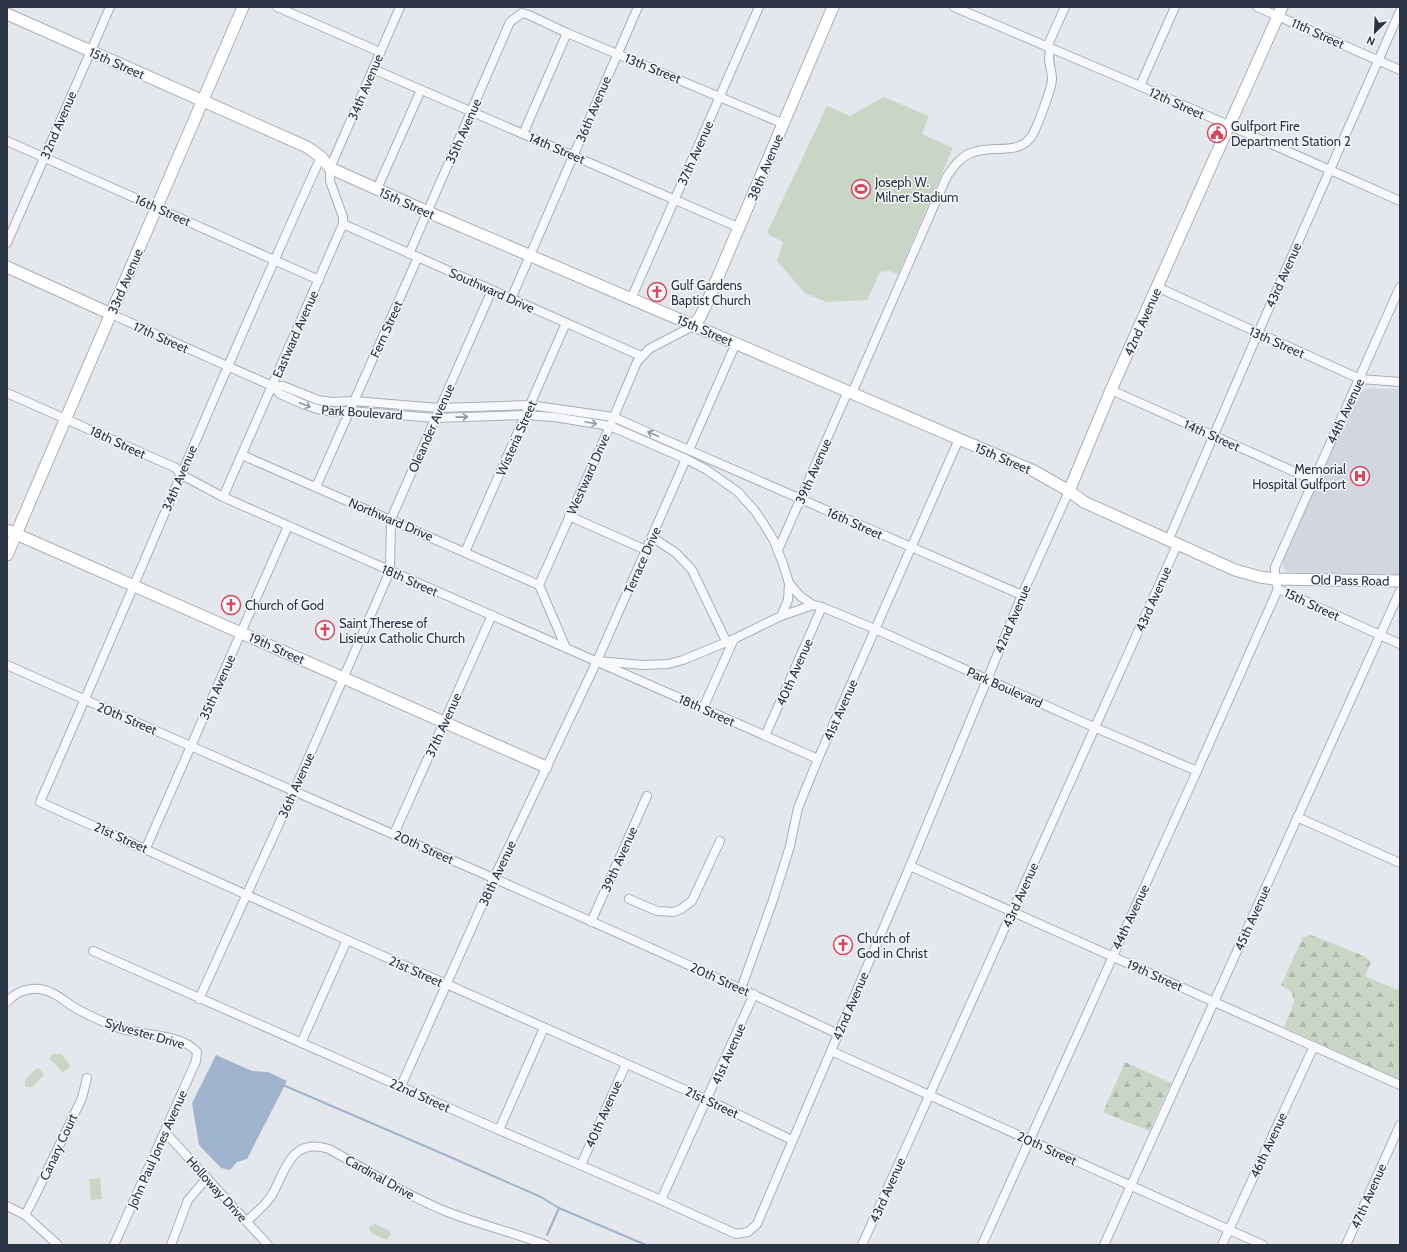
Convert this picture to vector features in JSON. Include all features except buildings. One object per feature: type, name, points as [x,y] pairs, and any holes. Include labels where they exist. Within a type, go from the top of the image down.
[{"type":"street","name":"32nd Avenue","points":[[7,243],[110,7]]},
{"type":"street","name":"33rd Avenue","points":[[7,555],[11,532],[66,418],[243,7]]},
{"type":"street","points":[[277,7],[380,52]]},
{"type":"street","name":"34th Avenue","points":[[330,168],[400,7]]},
{"type":"street","name":"36th Avenue","points":[[511,299],[638,7]]},
{"type":"street","name":"37th Avenue","points":[[631,299],[759,7]]},
{"type":"street","name":"38th Avenue","points":[[693,326],[705,307],[740,228],[833,7]]},
{"type":"street","name":"12th Street","points":[[954,7],[1140,86],[1400,201]]},
{"type":"street","points":[[1049,48],[1065,7]]},
{"type":"street","points":[[1140,86],[1175,7]]},
{"type":"street","name":"11th Street","points":[[1257,7],[1280,12],[1400,70]]},
{"type":"street","name":"43rd Avenue","points":[[862,1245],[1096,728],[1173,542],[1213,436],[1400,11]]},
{"type":"street","name":"42nd Avenue","points":[[748,1232],[757,1224],[910,866],[1022,595],[1069,491],[1111,390],[1280,12]]},
{"type":"street","name":"15th Street","points":[[7,14],[307,146],[321,157],[330,168],[529,256],[1034,471],[1069,491],[1084,502],[1235,570],[1260,577],[1276,584],[1380,636],[1400,644]]},
{"type":"street","name":"13th Street","points":[[522,14],[529,15],[567,33],[784,124]]},
{"type":"street","name":"35th Avenue","points":[[410,254],[510,22],[522,14]]},
{"type":"street","points":[[523,134],[567,33]]},
{"type":"street","name":"39th Avenue","points":[[778,550],[947,176],[959,162],[973,152],[981,150],[1013,149],[1026,143],[1033,134],[1051,86],[1051,72],[1048,58],[1049,48]]},
{"type":"street","name":"14th Street","points":[[373,69],[740,228]]},
{"type":"street","points":[[377,189],[421,90]]},
{"type":"street","name":"16th Street","points":[[7,141],[319,280]]},
{"type":"street","name":"34th Avenue","points":[[40,802],[273,260],[321,157]]},
{"type":"street","points":[[330,168],[330,181],[344,224]]},
{"type":"street","name":"Southward Drive","points":[[344,224],[641,356]]},
{"type":"street","name":"Eastward Avenue","points":[[223,497],[344,224]]},
{"type":"street","name":"Fern Street","points":[[350,411],[418,257]]},
{"type":"street","name":"17th Street","points":[[7,267],[272,386]]},
{"type":"street","name":"13th Street","points":[[1157,287],[1360,379],[1400,382]]},
{"type":"street","name":"44th Avenue","points":[[982,1245],[1197,770],[1276,584],[1275,567],[1400,287]]},
{"type":"street","name":"Oleander Avenue","points":[[390,571],[390,519],[492,290]]},
{"type":"street","name":"Wisteria Street","points":[[465,552],[566,323]]},
{"type":"street","name":"Westward Drive","points":[[539,585],[637,362],[649,349],[693,326]]},
{"type":"street","points":[[689,450],[736,343]]},
{"type":"street","name":"Park Boulevard","points":[[272,386],[282,386],[304,395],[326,401],[354,401],[439,408],[530,405],[613,417],[689,450]]},
{"type":"street","name":"Park Boulevard","points":[[272,386],[280,394],[313,408],[334,412],[350,411],[435,418],[526,415],[554,417],[610,426],[686,459],[707,470],[728,484],[747,502],[765,526],[778,550],[789,584],[788,600],[781,616]]},
{"type":"street","name":"14th Street","points":[[1111,390],[1313,480]]},
{"type":"street","name":"18th Street","points":[[7,393],[176,468],[180,474],[223,497],[818,759]]},
{"type":"street","points":[[316,487],[350,411]]},
{"type":"street","name":"41st Avenue","points":[[742,989],[786,859],[798,808],[818,759],[959,439]]},
{"type":"street","name":"16th Street","points":[[689,450],[1022,595]]},
{"type":"street","name":"Northward Drive","points":[[242,455],[539,585]]},
{"type":"street","points":[[686,459],[732,469]]},
{"type":"street","name":"Terrace Drive","points":[[597,662],[686,459]]},
{"type":"street","points":[[569,516],[646,550]]},
{"type":"street","name":"35th Avenue","points":[[146,848],[288,526]]},
{"type":"street","name":"19th Street","points":[[11,532],[242,632],[546,767]]},
{"type":"street","points":[[652,537],[676,553],[692,570],[731,641]]},
{"type":"street","name":"36th Avenue","points":[[199,999],[294,791],[390,571]]},
{"type":"street","name":"Old Pass Road","points":[[1276,584],[1400,581]]},
{"type":"street","name":"Park Boulevard","points":[[789,584],[800,596],[813,604],[875,629],[1096,728],[1197,770]]},
{"type":"street","points":[[539,585],[566,648]]},
{"type":"street","name":"45th Avenue","points":[[1104,1245],[1400,591]]},
{"type":"street","points":[[597,662],[643,665],[668,664],[689,658],[731,641],[781,616],[813,604]]},
{"type":"street","name":"40th Avenue","points":[[765,736],[822,607]]},
{"type":"street","name":"37th Avenue","points":[[394,834],[492,615]]},
{"type":"street","points":[[703,708],[731,641]]},
{"type":"street","name":"38th Avenue","points":[[401,1086],[494,878],[597,662]]},
{"type":"street","name":"20th Street","points":[[7,665],[494,878],[754,994],[838,1034]]},
{"type":"street","name":"39th Avenue","points":[[591,922],[647,796]]},
{"type":"street","name":"21st Street","points":[[40,802],[146,848],[447,985],[708,1100],[792,1140]]},
{"type":"street","points":[[1297,818],[1400,863]]},
{"type":"street","points":[[630,898],[657,911],[674,912],[685,907],[692,901],[720,841]]},
{"type":"street","name":"19th Street","points":[[910,866],[1113,955],[1400,1085]]},
{"type":"street","points":[[301,1043],[347,940]]},
{"type":"street","name":"22nd Street","points":[[93,951],[199,999],[401,1086],[736,1234],[748,1232]]},
{"type":"street","name":"Sylvester Drive","points":[[7,1002],[12,996],[25,990],[33,989],[49,991],[81,1011],[107,1023],[136,1032],[168,1037],[192,1046],[197,1052]]},
{"type":"street","name":"41st Avenue","points":[[661,1200],[708,1100],[754,994]]},
{"type":"street","points":[[500,1130],[544,1028]]},
{"type":"street","name":"46th Avenue","points":[[1222,1245],[1314,1046]]},
{"type":"street","name":"20th Street","points":[[831,1050],[1263,1245]]},
{"type":"street","name":"John Paul Jones Avenue","points":[[114,1245],[196,1061],[197,1052]]},
{"type":"street","name":"40th Avenue","points":[[581,1165],[626,1064]]},
{"type":"street","name":"Canary Court","points":[[25,1214],[82,1098],[87,1078]]},
{"type":"street","name":"47th Avenue","points":[[1346,1245],[1400,1125]]},
{"type":"street","name":"Holloway Drive","points":[[165,1132],[268,1245]]},
{"type":"street","name":"Cardinal Drive","points":[[246,1221],[269,1199],[285,1165],[290,1158],[301,1149],[322,1146],[329,1148],[376,1177],[426,1203],[482,1224],[546,1245]]},
{"type":"street","points":[[171,1245],[188,1200],[207,1178]]},
{"type":"street","points":[[7,1206],[25,1214],[58,1245]]},
{"type":"shaded area","name":"Memorial Hospital Gulfport","points":[[1371,388],[1400,389],[1400,575],[1288,572],[1285,570],[1283,560],[1358,392]]},
{"type":"green space","name":"Joseph W. Milner Stadium","points":[[884,97],[929,116],[922,134],[953,148],[898,274],[889,271],[880,272],[867,300],[826,302],[805,293],[777,261],[783,242],[769,235],[768,231],[827,106],[850,116]]},
{"type":"green space","points":[[1311,935],[1364,956],[1371,962],[1365,976],[1397,990],[1400,983],[1400,1080],[1284,1027],[1294,1003],[1292,992],[1281,985],[1303,937]]},
{"type":"green space","points":[[53,1054],[61,1054],[70,1065],[68,1070],[62,1072],[49,1058]]},
{"type":"green space","points":[[1125,1062],[1171,1083],[1149,1131],[1103,1112]]},
{"type":"green space","points":[[37,1068],[40,1069],[44,1075],[32,1087],[27,1087],[25,1085],[25,1080]]},
{"type":"green space","points":[[100,1178],[102,1199],[91,1200],[89,1179]]},
{"type":"green space","points":[[375,1224],[390,1231],[391,1234],[387,1240],[371,1233],[369,1229],[370,1226]]},
{"type":"water","points":[[216,1055],[252,1071],[268,1072],[287,1081],[247,1159],[237,1162],[230,1170],[221,1168],[199,1145],[192,1103]]},
{"type":"waterway","points":[[283,1085],[541,1197],[559,1208],[646,1245]]},
{"type":"waterway","points":[[547,1235],[559,1208]]},
{"type":"place","name":"Gulfport Fire Department Station 2","points":[[1217,133]]},
{"type":"place","name":"Joseph W. Milner Stadium","points":[[861,189]]},
{"type":"place","name":"Gulf Gardens Baptist Church","points":[[657,292]]},
{"type":"place","name":"Memorial Hospital Gulfport","points":[[1360,476]]},
{"type":"place","name":"Church of God","points":[[231,605]]},
{"type":"place","name":"Saint Therese of Lisieux Catholic Church","points":[[325,630]]},
{"type":"place","name":"Church of God in Christ","points":[[843,945]]}]
